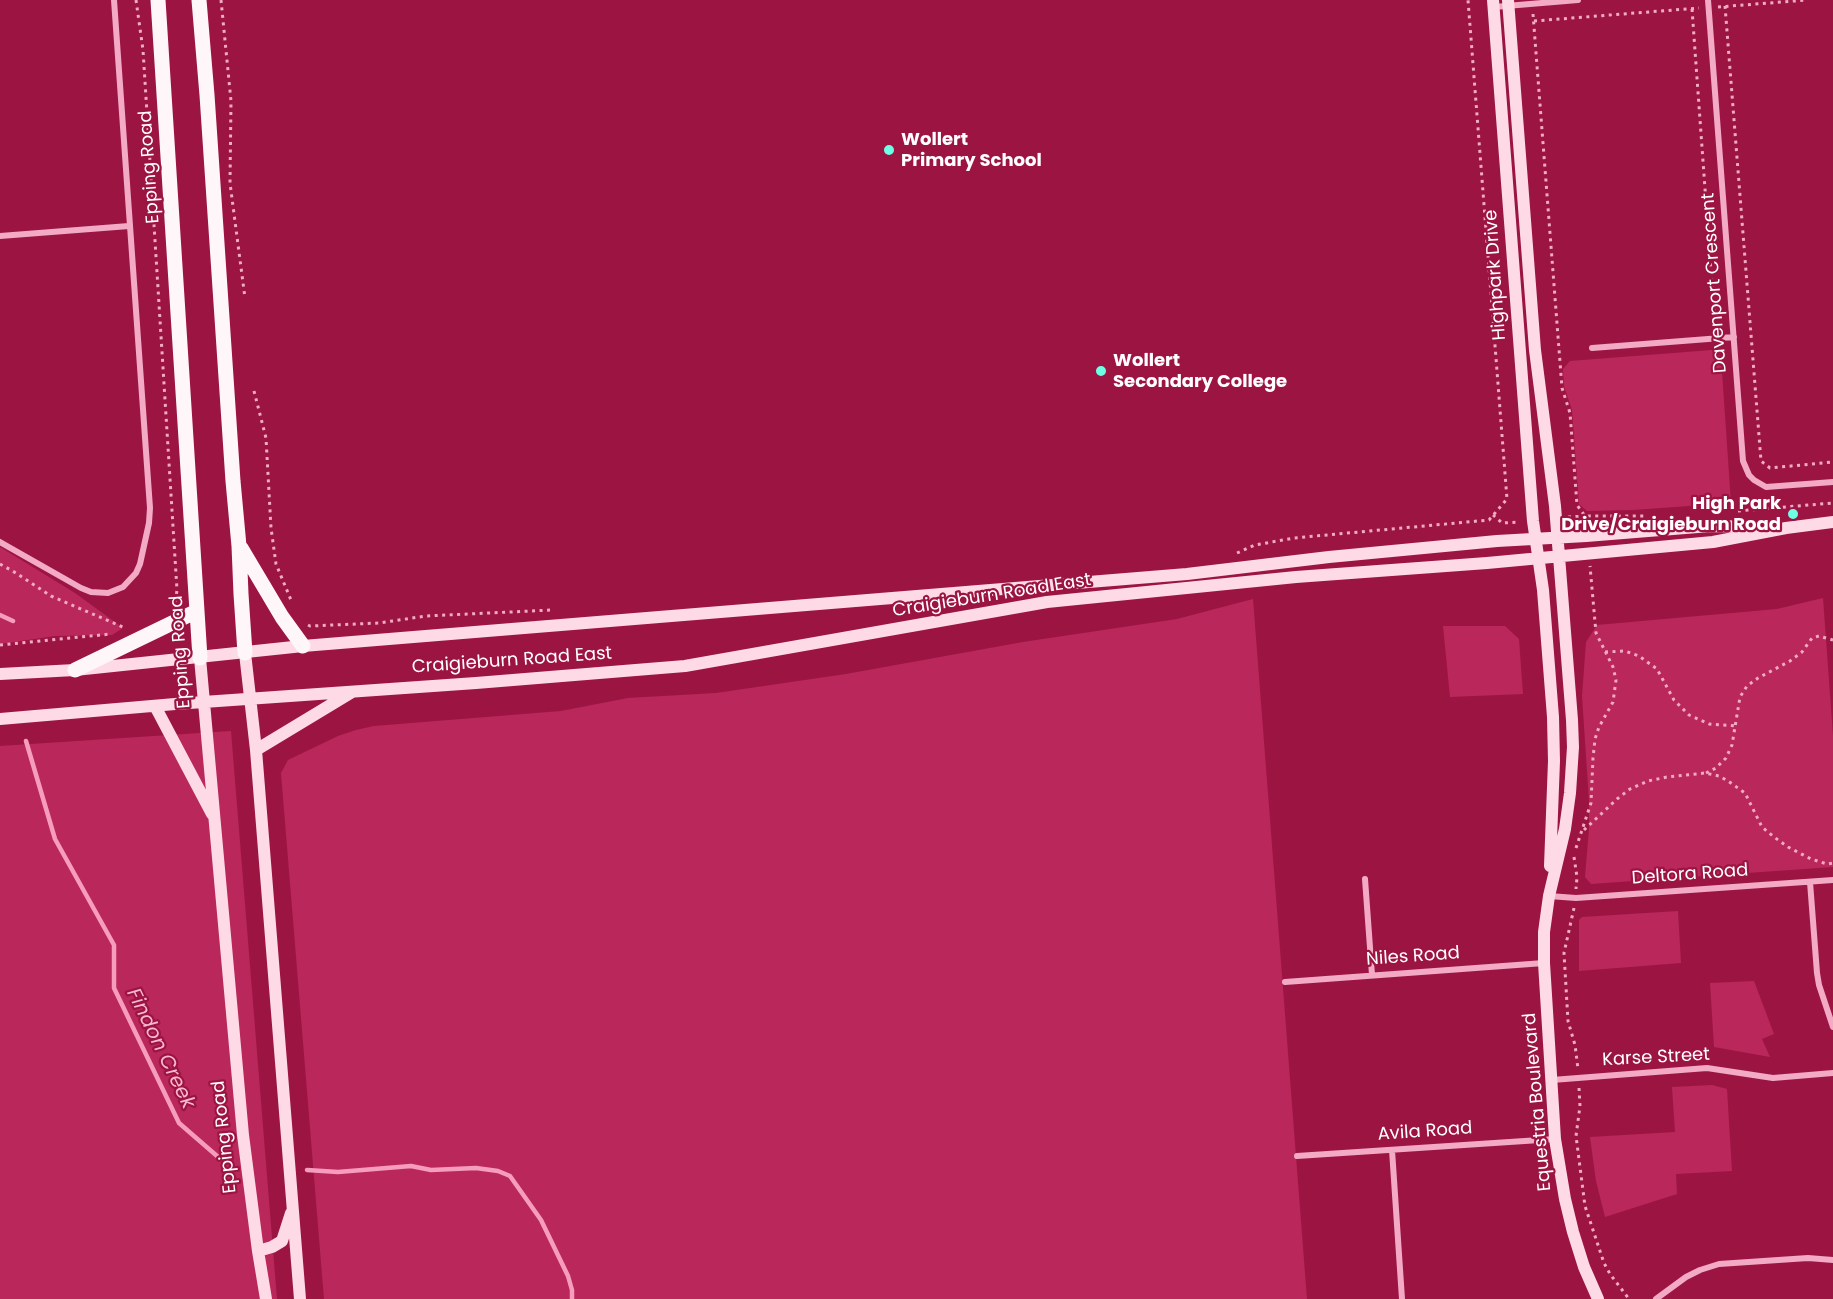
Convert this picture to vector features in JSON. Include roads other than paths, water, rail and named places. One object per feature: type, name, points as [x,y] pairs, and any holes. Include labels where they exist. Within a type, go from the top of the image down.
[{"type":"main road","name":"Epping Road","points":[[158,0],[200,658],[243,1135],[266,1299]]},
{"type":"main road","points":[[199,0],[245,653],[256,750],[300,1299]]},
{"type":"main road","name":"Highpark Drive","points":[[1493,3],[1533,521],[1537,548]]},
{"type":"main road","name":"Highpark Drive","points":[[1509,3],[1535,350],[1547,436],[1558,546]]},
{"type":"main road","name":"Craigieburn Road East","points":[[0,674],[75,670],[303,646],[1175,575],[1329,557],[1558,546],[1588,554],[1713,542],[1786,528],[1833,522]]},
{"type":"main road","name":"Craigieburn Road East","points":[[0,719],[685,666],[1047,602],[1296,577],[1558,546],[1586,536],[1710,526],[1786,528]]},
{"type":"main road","points":[[239,546],[282,617],[303,646]]},
{"type":"main road","name":"Equestria Boulevard","points":[[1558,546],[1573,747],[1570,794],[1544,932],[1544,963],[1555,1139],[1572,1232],[1598,1299]]},
{"type":"main road","name":"Equestria Boulevard","points":[[1537,548],[1553,717],[1554,761],[1549,896]]},
{"type":"main road","points":[[75,670],[197,610]]},
{"type":"main road","points":[[256,750],[354,691]]},
{"type":"main road","points":[[155,706],[215,820]]},
{"type":"main road","points":[[258,1251],[282,1241],[293,1209]]},
{"type":"street","name":"Epping Road","points":[[0,542],[91,592],[116,591],[129,582],[136,573],[149,523],[150,508],[114,0]]},
{"type":"street","points":[[1493,3],[1578,0]]},
{"type":"street","name":"Davenport Crescent","points":[[1708,4],[1743,461],[1749,475],[1766,487],[1833,482]]},
{"type":"street","points":[[0,236],[129,226]]},
{"type":"street","points":[[1592,348],[1734,337]]},
{"type":"street","points":[[1365,879],[1372,975]]},
{"type":"street","name":"Deltora Road","points":[[1549,896],[1576,898],[1833,880]]},
{"type":"street","points":[[1810,882],[1817,973],[1833,1027]]},
{"type":"street","name":"Niles Road","points":[[1285,982],[1544,963]]},
{"type":"street","name":"Karse Street","points":[[1552,1080],[1707,1068],[1773,1078],[1833,1073]]},
{"type":"street","name":"Avila Road","points":[[1297,1156],[1555,1139]]},
{"type":"street","points":[[1392,1150],[1402,1299]]},
{"type":"street","points":[[1656,1299],[1686,1277],[1719,1264],[1808,1258],[1833,1260]]},
{"type":"waterway","name":"Findon Creek","points":[[0,615],[13,621]]},
{"type":"waterway","name":"Findon Creek","points":[[26,741],[55,839],[114,945],[114,988],[179,1123],[217,1156]]},
{"type":"waterway","name":"Findon Creek","points":[[307,1170],[338,1172],[411,1166],[431,1170],[476,1168],[498,1171],[510,1176],[541,1220],[568,1276],[572,1299]]},
{"type":"place","name":"Wollert Primary School","points":[[889,150]]},
{"type":"place","name":"Wollert Secondary College","points":[[1101,371]]},
{"type":"place","name":"High Park Drive/Craigieburn Road","points":[[1793,514]]}]
